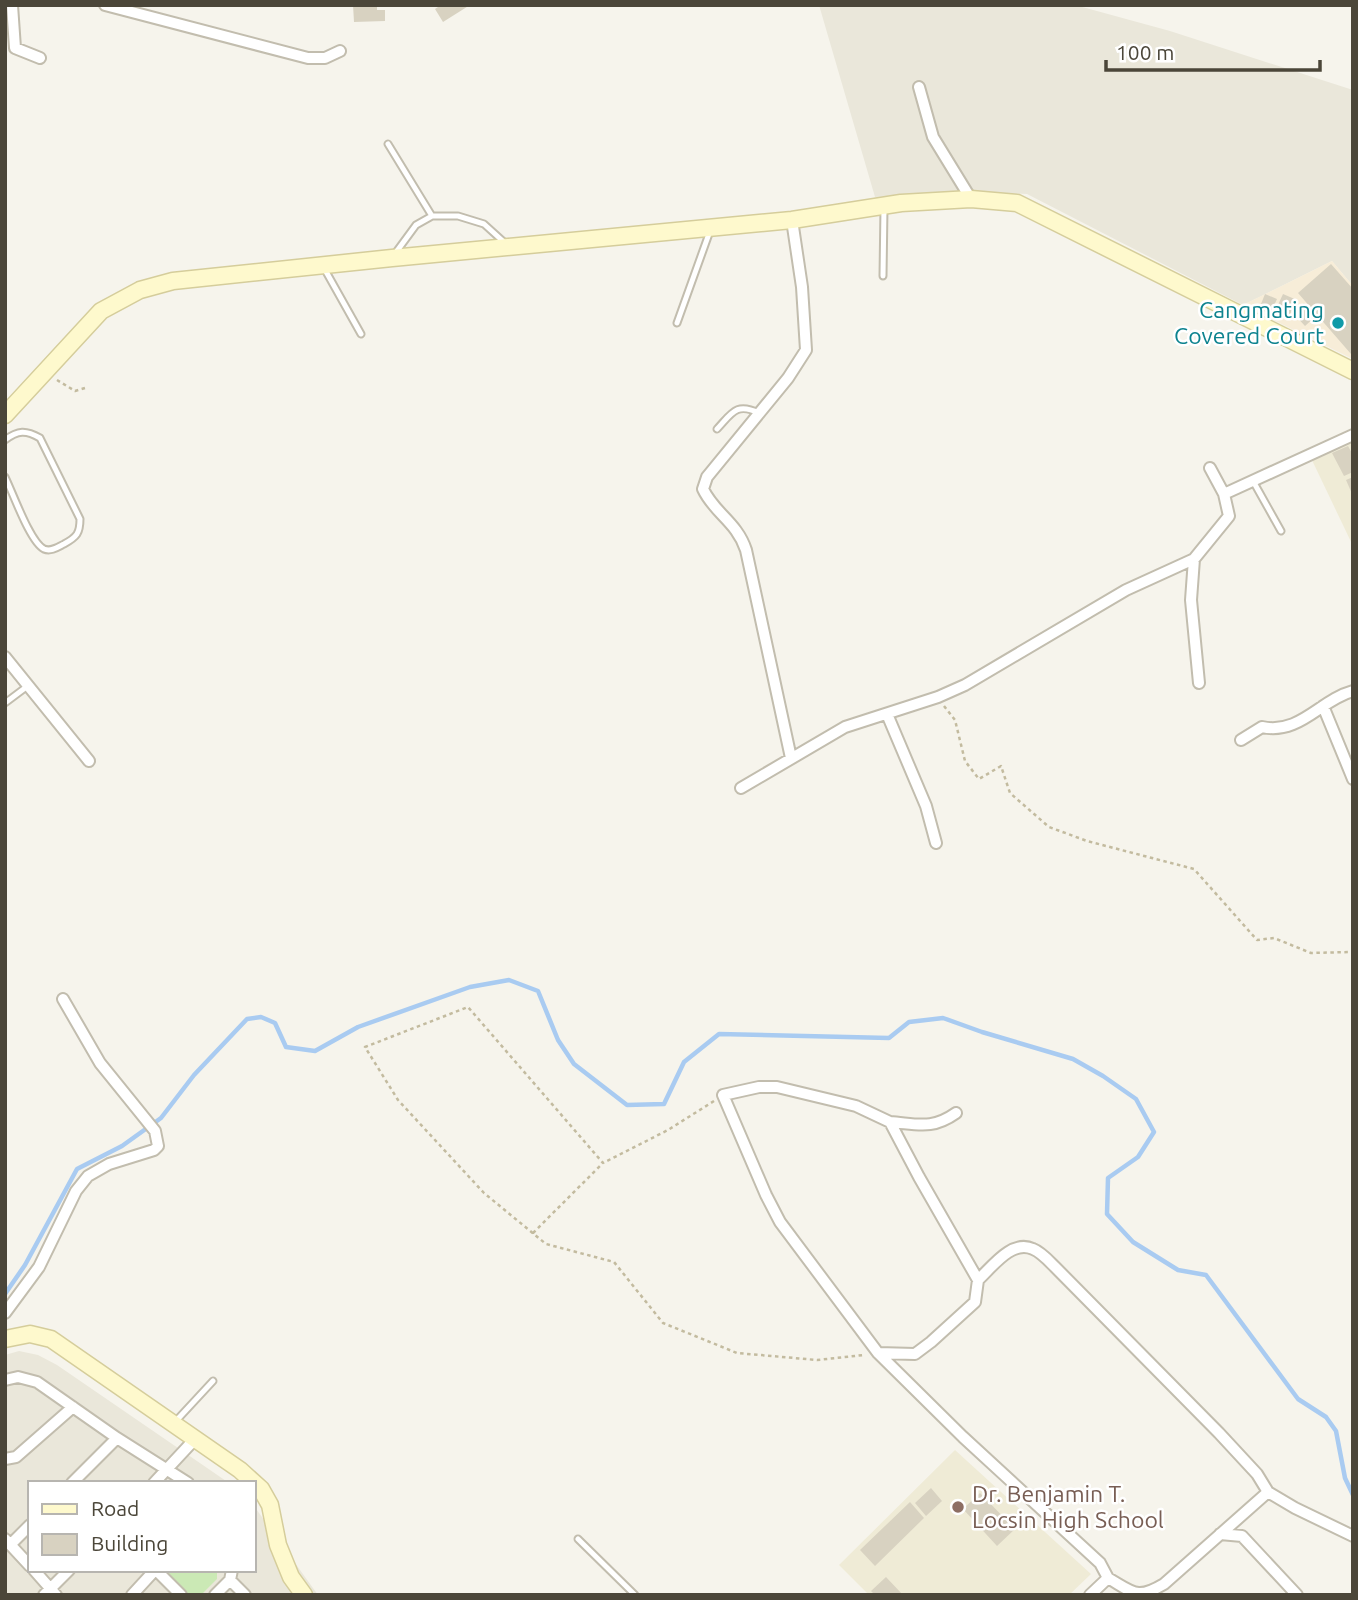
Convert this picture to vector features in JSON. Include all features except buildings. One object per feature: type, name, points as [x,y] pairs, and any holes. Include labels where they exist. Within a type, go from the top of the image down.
[{"type":"street","points":[[12,5],[15,48],[40,58]]},
{"type":"street","points":[[105,5],[308,58],[325,58],[340,51]]},
{"type":"street","points":[[919,87],[933,137],[971,199]]},
{"type":"street","points":[[5,417],[101,311],[140,290],[173,281],[792,220],[884,205],[971,199],[1017,203],[1353,370]]},
{"type":"street","points":[[791,758],[746,550],[737,529],[707,498],[703,489],[706,477],[799,363],[806,350],[802,287],[792,220]]},
{"type":"street","points":[[1224,494],[1353,435]]},
{"type":"street","points":[[741,788],[845,727],[938,697],[987,672],[1126,590],[1194,559],[1229,516],[1224,494],[1210,468]]},
{"type":"street","points":[[1194,559],[1191,600],[1199,683]]},
{"type":"street","points":[[5,657],[89,761]]},
{"type":"street","points":[[1241,740],[1262,727],[1273,729],[1297,723],[1338,695],[1353,691]]},
{"type":"street","points":[[1322,706],[1353,779]]},
{"type":"street","points":[[887,714],[926,806],[936,844]]},
{"type":"street","points":[[5,1313],[39,1267],[76,1191],[88,1176],[109,1164],[159,1146],[155,1131],[100,1063],[63,999]]},
{"type":"street","points":[[956,1113],[942,1123],[933,1125],[890,1122],[856,1106],[777,1087],[759,1087],[723,1095],[780,1222],[878,1353],[963,1437],[1100,1563],[1108,1578],[1136,1594],[1149,1594],[1164,1584],[1268,1492]]},
{"type":"street","points":[[878,1353],[915,1354],[975,1302],[978,1280],[890,1122]]},
{"type":"street","points":[[978,1280],[1007,1253],[1021,1247],[1034,1249],[1219,1433],[1257,1474],[1268,1492],[1353,1536]]},
{"type":"street","points":[[5,1339],[30,1334],[51,1339],[252,1481]]},
{"type":"street","points":[[5,1380],[18,1377],[37,1382],[185,1481]]},
{"type":"street","points":[[5,1459],[16,1457],[72,1407]]},
{"type":"street","points":[[74,1481],[117,1438]]},
{"type":"street","points":[[156,1481],[194,1440]]},
{"type":"street","points":[[256,1484],[270,1505],[278,1545],[291,1577],[304,1595]]},
{"type":"street","points":[[28,1526],[8,1541],[28,1564]]},
{"type":"street","points":[[1220,1534],[1242,1536],[1297,1595]]},
{"type":"street","points":[[35,1572],[50,1593],[67,1572]]},
{"type":"street","points":[[132,1595],[154,1572]]},
{"type":"street","points":[[158,1572],[181,1595]]},
{"type":"street","points":[[215,1595],[231,1575],[245,1595]]},
{"type":"street","points":[[1090,1595],[1108,1578]]},
{"type":"lane","points":[[387,144],[432,216]]},
{"type":"lane","points":[[883,276],[884,205]]},
{"type":"lane","points":[[392,258],[416,225],[432,216],[458,216],[484,224],[509,247]]},
{"type":"lane","points":[[677,323],[711,228]]},
{"type":"lane","points":[[322,265],[361,334]]},
{"type":"lane","points":[[717,429],[736,409],[743,407],[759,413]]},
{"type":"lane","points":[[5,417],[15,433]]},
{"type":"lane","points":[[5,440],[15,433],[29,432],[40,438],[80,519],[80,530],[74,538],[51,550],[42,548],[32,536],[5,477]]},
{"type":"lane","points":[[1253,481],[1281,531]]},
{"type":"lane","points":[[5,703],[29,685]]},
{"type":"lane","points":[[173,1424],[213,1381]]},
{"type":"lane","points":[[578,1539],[635,1595]]},
{"type":"path","points":[[46,371],[75,391],[85,388]]},
{"type":"path","points":[[938,697],[955,720],[965,761],[979,779],[1001,766],[1010,793],[1049,827],[1087,841],[1194,869],[1256,940],[1274,938],[1311,953],[1353,952]]},
{"type":"path","points":[[603,1163],[468,1007],[365,1047],[398,1100],[484,1193],[546,1244],[614,1262],[663,1324],[737,1353],[817,1360],[878,1353]]},
{"type":"path","points":[[533,1233],[603,1163],[668,1130],[723,1095]]},
{"type":"shaded area","points":[[819,5],[1075,5],[1170,31],[1353,90],[1353,286],[1332,261],[1243,305],[1027,194],[979,192],[875,197]]},
{"type":"shaded area","points":[[1332,261],[1353,286],[1353,359],[1243,305]]},
{"type":"shaded area","points":[[1353,435],[1353,546],[1310,456]]},
{"type":"shaded area","points":[[19,1351],[38,1355],[57,1365],[226,1481],[28,1481],[28,1572],[256,1572],[256,1509],[318,1595],[5,1595],[5,1355]]},
{"type":"shaded area","name":"Dr. Benjamin T. Locsin High School","points":[[955,1450],[1091,1574],[1069,1595],[869,1595],[839,1565]]},
{"type":"green space","points":[[160,1572],[217,1572],[217,1579],[201,1595],[182,1595]]},
{"type":"waterway","points":[[5,1294],[25,1265],[77,1169],[122,1146],[161,1118],[194,1075],[247,1019],[261,1017],[275,1023],[286,1047],[315,1051],[358,1027],[470,987],[509,980],[538,991],[558,1040],[574,1064],[627,1105],[664,1104],[684,1062],[719,1034],[889,1038],[909,1022],[943,1018],[1073,1059],[1136,1099],[1154,1132],[1138,1157],[1108,1178],[1107,1214],[1133,1242],[1178,1270],[1206,1275],[1298,1399],[1326,1417],[1336,1431],[1345,1478],[1353,1495]]},
{"type":"place","name":"Cangmating Covered Court","points":[[1338,323]]},
{"type":"place","name":"Dr. Benjamin T. Locsin High School","points":[[958,1507]]}]
